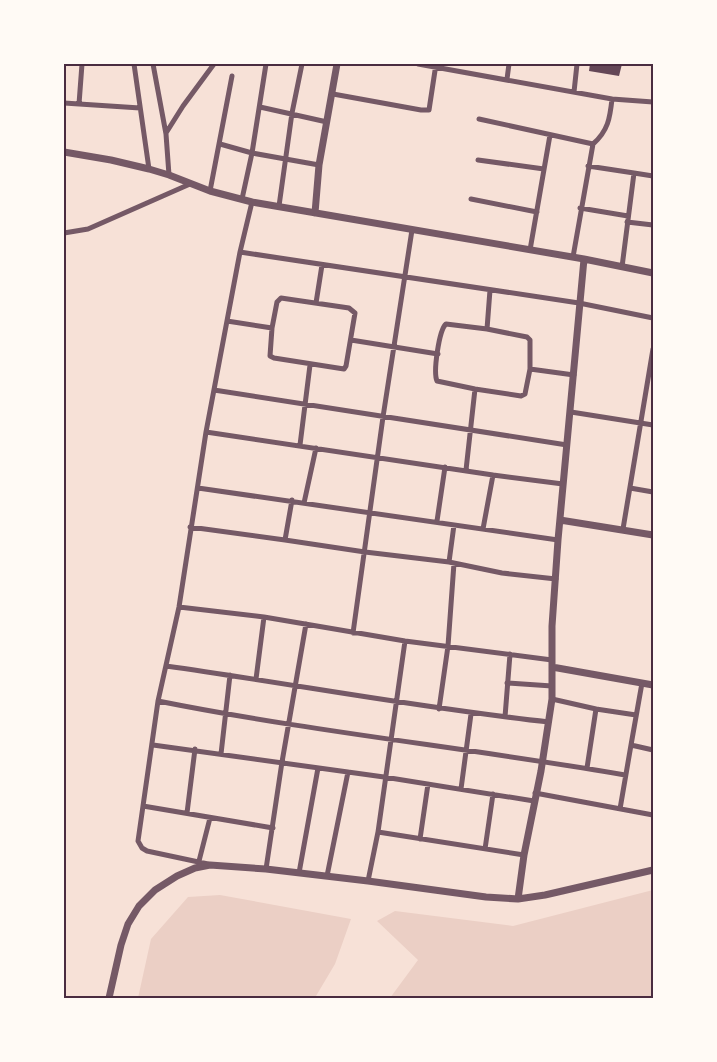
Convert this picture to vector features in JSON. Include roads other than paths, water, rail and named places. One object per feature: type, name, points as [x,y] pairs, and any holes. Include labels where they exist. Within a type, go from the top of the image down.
[{"type":"street","points":[[79,104],[82,64]]},
{"type":"street","points":[[134,64],[150,169]]},
{"type":"street","points":[[152,64],[166,134],[169,175]]},
{"type":"street","points":[[166,134],[214,64]]},
{"type":"street","points":[[242,200],[252,153],[266,64]]},
{"type":"street","points":[[279,206],[292,113],[302,64]]},
{"type":"street","points":[[314,213],[319,165],[337,64]]},
{"type":"street","points":[[418,64],[436,65],[612,99],[653,102]]},
{"type":"street","points":[[507,80],[509,64]]},
{"type":"street","points":[[574,92],[577,64]]},
{"type":"street","points":[[333,94],[429,110],[436,65]]},
{"type":"street","points":[[210,191],[232,76]]},
{"type":"street","points":[[572,258],[593,144],[607,127],[612,99]]},
{"type":"street","points":[[64,103],[140,108]]},
{"type":"street","points":[[260,107],[327,122]]},
{"type":"street","points":[[479,119],[593,144]]},
{"type":"street","points":[[530,250],[550,135]]},
{"type":"street","points":[[220,144],[252,153],[319,165]]},
{"type":"street","points":[[64,152],[150,169],[210,191],[242,200],[584,259],[653,273]]},
{"type":"street","points":[[478,160],[544,169]]},
{"type":"street","points":[[588,166],[653,176]]},
{"type":"street","points":[[622,267],[634,173]]},
{"type":"street","points":[[64,233],[88,229],[190,184]]},
{"type":"street","points":[[471,199],[537,212]]},
{"type":"street","points":[[252,202],[240,252],[206,432],[179,607],[158,701],[138,841],[142,848],[147,851],[210,865],[266,869],[486,897],[518,899],[545,895],[653,870]]},
{"type":"street","points":[[580,208],[653,225]]},
{"type":"street","points":[[353,633],[383,417],[412,230]]},
{"type":"street","points":[[240,252],[579,303],[653,318]]},
{"type":"street","points":[[518,899],[552,699],[552,626],[558,540],[584,259]]},
{"type":"street","points":[[316,303],[322,265]]},
{"type":"street","points":[[486,329],[490,290]]},
{"type":"street","points":[[279,299],[349,308],[355,312],[344,370],[271,357],[269,354],[272,328],[279,299]]},
{"type":"street","points":[[227,321],[272,328]]},
{"type":"street","points":[[446,324],[486,329],[523,336],[530,340],[530,370],[526,392],[523,395],[475,389],[437,381],[435,376],[442,328],[446,324]]},
{"type":"street","points":[[351,340],[438,354]]},
{"type":"street","points":[[623,529],[653,349]]},
{"type":"street","points":[[300,446],[310,365]]},
{"type":"street","points":[[530,370],[574,375]]},
{"type":"street","points":[[466,470],[475,389]]},
{"type":"street","points":[[214,390],[567,445]]},
{"type":"street","points":[[571,412],[653,425]]},
{"type":"street","points":[[206,432],[564,484]]},
{"type":"street","points":[[304,503],[316,448]]},
{"type":"street","points":[[437,521],[445,467]]},
{"type":"street","points":[[483,529],[493,475]]},
{"type":"street","points":[[198,488],[292,500],[558,540]]},
{"type":"street","points":[[630,488],[653,492]]},
{"type":"street","points":[[286,540],[292,500]]},
{"type":"street","points":[[560,520],[653,535]]},
{"type":"street","points":[[439,709],[448,646],[454,525]]},
{"type":"street","points":[[190,527],[556,579]]},
{"type":"street","points":[[179,607],[264,617],[405,641],[510,654],[653,685]]},
{"type":"street","points":[[256,679],[264,617]]},
{"type":"street","points":[[266,869],[294,685],[306,624]]},
{"type":"street","points":[[368,881],[378,832],[384,777],[405,641]]},
{"type":"street","points":[[504,717],[510,654]]},
{"type":"street","points":[[166,666],[472,714],[548,722]]},
{"type":"street","points":[[221,754],[230,675]]},
{"type":"street","points":[[620,809],[642,683]]},
{"type":"street","points":[[507,684],[552,686]]},
{"type":"street","points":[[552,699],[636,716]]},
{"type":"street","points":[[158,701],[288,725],[542,760],[625,775]]},
{"type":"street","points":[[587,768],[596,709]]},
{"type":"street","points":[[461,788],[472,714]]},
{"type":"street","points":[[153,745],[282,762],[493,794],[535,797],[653,814]]},
{"type":"street","points":[[631,745],[653,750]]},
{"type":"street","points":[[187,813],[195,750]]},
{"type":"street","points":[[300,873],[318,768]]},
{"type":"street","points":[[327,876],[348,772]]},
{"type":"street","points":[[420,839],[428,784]]},
{"type":"street","points":[[485,849],[493,794]]},
{"type":"street","points":[[143,806],[273,828]]},
{"type":"street","points":[[199,862],[210,818]]},
{"type":"street","points":[[378,832],[524,855]]},
{"type":"street","points":[[109,998],[121,945],[128,924],[139,906],[155,890],[176,876],[195,868],[210,865]]}]
